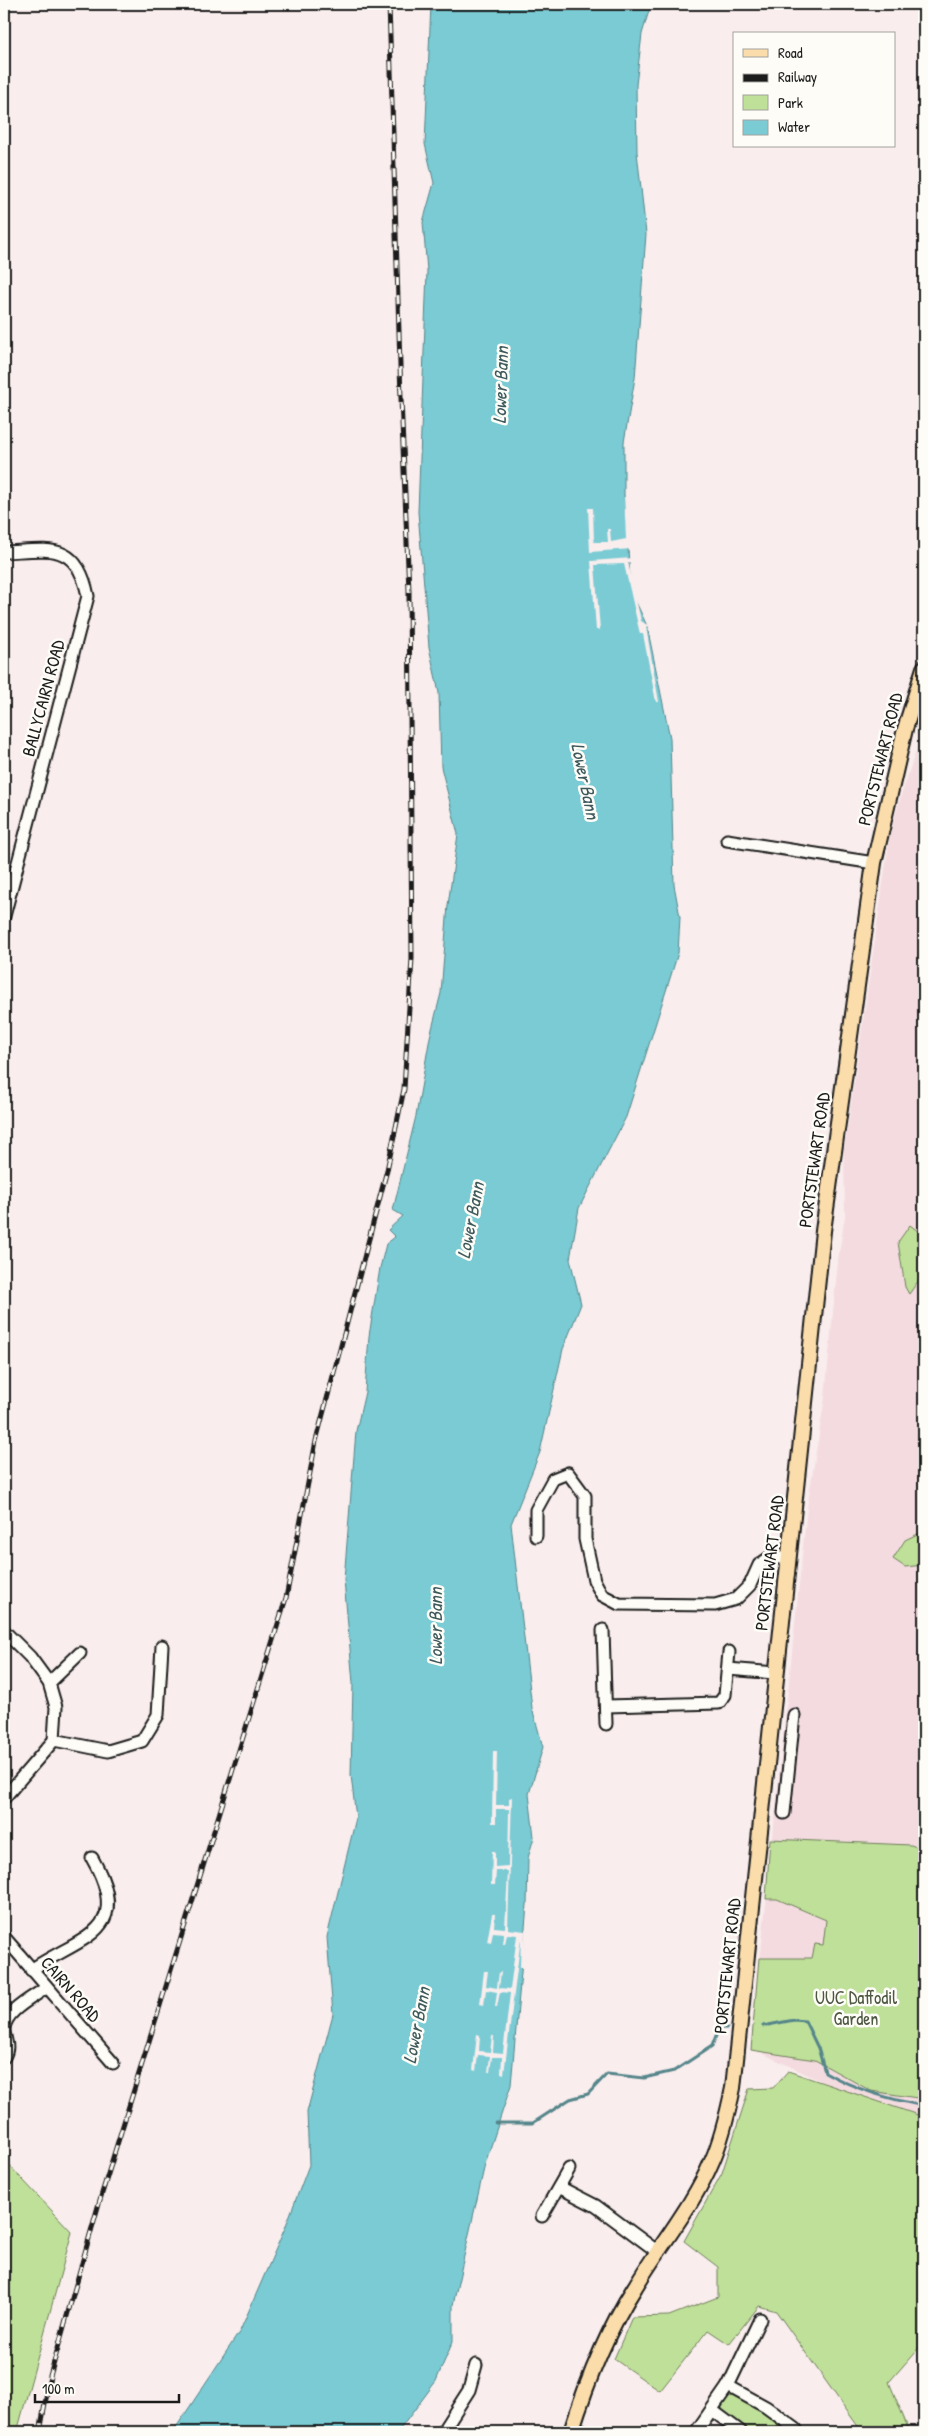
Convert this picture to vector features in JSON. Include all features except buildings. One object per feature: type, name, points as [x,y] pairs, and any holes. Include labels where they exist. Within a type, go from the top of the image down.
[{"type":"main road","name":"PORTSTEWART ROAD","points":[[572,2429],[597,2357],[634,2288],[682,2217],[712,2161],[731,2102],[823,1231],[874,863],[905,729],[924,668]]},
{"type":"street","name":"BALLYCAIRN ROAD","points":[[4,552],[52,550],[69,556],[83,574],[88,596],[4,916]]},
{"type":"street","points":[[727,840],[874,863]]},
{"type":"street","points":[[536,1536],[536,1510],[553,1479],[568,1473],[585,1496],[585,1538],[594,1580],[602,1596],[619,1604],[715,1605],[736,1599],[750,1585],[759,1565],[769,1558],[789,1558]]},
{"type":"street","points":[[604,1630],[606,1724]]},
{"type":"street","points":[[4,1631],[30,1657],[49,1683],[56,1707],[54,1740],[4,1798]]},
{"type":"street","points":[[54,1740],[108,1751],[142,1741],[158,1715],[162,1646]]},
{"type":"street","points":[[606,1706],[715,1704],[721,1701],[725,1695],[729,1652]]},
{"type":"street","points":[[49,1683],[80,1653]]},
{"type":"street","points":[[728,1669],[775,1673]]},
{"type":"street","points":[[784,1814],[794,1715]]},
{"type":"street","points":[[31,1970],[87,1939],[103,1921],[108,1906],[107,1890],[92,1858]]},
{"type":"street","name":"CAIRN ROAD","points":[[4,1937],[46,1988],[113,2063]]},
{"type":"street","points":[[4,2057],[8,2047],[4,2032],[6,2020],[13,2010],[24,2005],[46,1988]]},
{"type":"street","points":[[542,2216],[569,2169]]},
{"type":"street","points":[[559,2188],[596,2206],[658,2252]]},
{"type":"street","points":[[696,2432],[713,2411],[728,2386],[760,2318]]},
{"type":"street","points":[[442,2432],[469,2390],[476,2365]]},
{"type":"street","points":[[728,2386],[766,2407],[796,2429],[797,2432]]},
{"type":"street","points":[[713,2411],[741,2432]]},
{"type":"street","points":[[572,2429],[587,2432]]},
{"type":"shaded area","points":[[924,728],[924,2117],[850,2095],[751,2048],[807,1508],[825,1397],[838,1260],[845,1216],[844,1152],[890,835],[902,792]]},
{"type":"green space","points":[[910,1225],[924,1236],[924,1273],[909,1294],[905,1287],[898,1242]]},
{"type":"green space","points":[[924,1531],[924,1565],[905,1567],[893,1559],[905,1540]]},
{"type":"green space","name":"UUC Daffodil Garden","points":[[770,1839],[911,1845],[924,1850],[924,1954],[919,1954],[924,2099],[871,2091],[815,2060],[751,2050],[759,1958],[812,1958],[815,1944],[823,1945],[826,1920],[777,1899],[766,1899]]},
{"type":"green space","points":[[788,2071],[924,2117],[924,2342],[889,2382],[908,2428],[924,2428],[924,2432],[862,2432],[776,2311],[759,2306],[729,2344],[708,2330],[660,2391],[614,2359],[632,2317],[669,2316],[718,2297],[718,2267],[684,2241],[722,2173],[749,2089],[773,2088]]},
{"type":"green space","points":[[4,2160],[72,2232],[17,2432],[4,2432]]},
{"type":"green space","points":[[727,2396],[742,2397],[791,2432],[751,2432],[723,2413],[721,2402]]},
{"type":"water","name":"Lower Bann","points":[[431,4],[651,4],[642,34],[636,85],[637,152],[646,234],[635,378],[624,442],[624,494],[631,591],[647,626],[670,738],[674,885],[680,917],[678,953],[626,1117],[579,1208],[570,1259],[581,1304],[563,1349],[540,1452],[511,1524],[532,1708],[543,1747],[529,1794],[534,1837],[528,1858],[527,1905],[511,2085],[485,2164],[457,2287],[453,2305],[453,2341],[436,2381],[398,2432],[173,2432],[240,2331],[285,2228],[309,2165],[307,2112],[333,2014],[327,1937],[356,1818],[351,1775],[353,1683],[344,1580],[356,1431],[365,1392],[369,1336],[380,1268],[386,1244],[395,1237],[388,1230],[403,1216],[393,1210],[416,1116],[430,1037],[441,993],[448,905],[458,834],[441,767],[439,693],[429,647],[418,512],[427,271],[423,222],[434,183],[425,144]]},
{"type":"pier","points":[[624,497],[627,497],[632,549],[590,552],[588,508],[593,508],[594,542],[608,542],[607,529],[610,529],[611,542],[626,539]]},
{"type":"pier","points":[[632,558],[633,562],[628,562],[641,621],[649,626],[646,627],[659,702],[656,702],[643,634],[640,634],[624,564],[595,565],[600,630],[596,630],[591,561]]},
{"type":"pier","points":[[493,1751],[497,1751],[496,1805],[509,1805],[509,1798],[512,1797],[508,1929],[525,1931],[524,1967],[520,1967],[521,1937],[504,2074],[501,2073],[502,2057],[492,2057],[490,2072],[488,2072],[490,2056],[478,2055],[476,2071],[473,2070],[477,2034],[480,2035],[479,2051],[490,2052],[492,2036],[494,2036],[493,2052],[503,2053],[510,1993],[500,1992],[497,2007],[495,2007],[497,1992],[486,1990],[484,2005],[480,2004],[484,1971],[488,1971],[486,1986],[497,1988],[499,1972],[501,1972],[499,1988],[510,1989],[517,1935],[507,1934],[505,1944],[503,1944],[504,1933],[493,1932],[491,1943],[487,1942],[492,1914],[495,1914],[494,1927],[505,1928],[508,1871],[496,1871],[495,1885],[491,1885],[492,1851],[495,1851],[495,1867],[508,1866],[509,1809],[496,1809],[496,1823],[492,1823]]},
{"type":"waterway","points":[[763,2026],[794,2020],[805,2021],[818,2048],[825,2072],[873,2093],[924,2106]]},
{"type":"waterway","points":[[496,2123],[533,2123],[570,2099],[588,2094],[607,2074],[644,2078],[674,2071],[712,2046],[719,2028],[727,2028]]},
{"type":"railway","points":[[40,2432],[50,2376],[99,2203],[286,1598],[316,1441],[387,1170],[404,1089],[412,958],[409,591],[389,4]]}]
